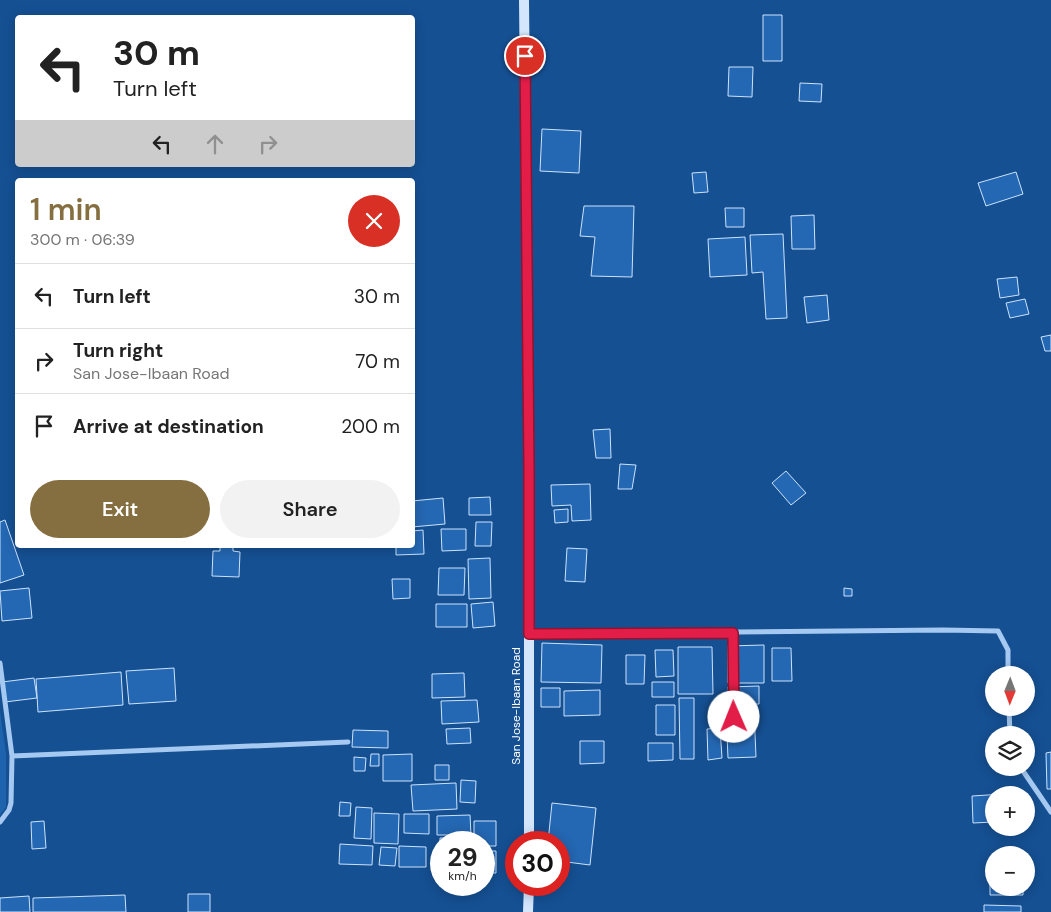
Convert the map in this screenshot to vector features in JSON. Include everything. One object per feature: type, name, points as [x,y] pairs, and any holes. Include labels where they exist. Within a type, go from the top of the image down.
[{"type":"main road","name":"San Jose-Ibaan Road","points":[[524,0],[528,306],[528,831]]},
{"type":"main road","points":[[528,896],[528,912]]},
{"type":"street","points":[[529,634],[998,631],[1008,650],[1008,666]]},
{"type":"street","points":[[733,633],[734,717]]},
{"type":"street","points":[[0,663],[12,756],[11,803],[9,810],[0,822]]},
{"type":"street","points":[[12,756],[348,742]]},
{"type":"street","points":[[1026,776],[1051,812]]},
{"type":"shaded area","points":[[0,711],[6,754],[6,807],[0,815]]},
{"type":"building","points":[[763,15],[782,15],[782,61],[763,61]]},
{"type":"building","points":[[729,67],[753,67],[752,97],[728,96]]},
{"type":"building","points":[[800,83],[822,84],[821,102],[799,101]]},
{"type":"building","points":[[542,129],[581,131],[579,173],[540,171]]},
{"type":"building","points":[[706,172],[708,192],[694,193],[692,173]]},
{"type":"building","points":[[1016,172],[1023,194],[986,206],[978,183]]},
{"type":"building","points":[[584,206],[634,206],[632,277],[591,276],[595,237],[580,236]]},
{"type":"building","points":[[725,208],[744,208],[744,227],[726,227]]},
{"type":"building","points":[[814,215],[815,249],[792,249],[791,216]]},
{"type":"building","points":[[783,234],[787,318],[766,319],[763,272],[752,273],[750,235]]},
{"type":"building","points":[[745,237],[747,275],[710,277],[708,239]]},
{"type":"building","points":[[1017,277],[1019,295],[1000,298],[997,279]]},
{"type":"building","points":[[827,295],[829,320],[807,323],[804,297]]},
{"type":"building","points":[[1025,299],[1029,314],[1010,318],[1006,303]]},
{"type":"building","points":[[1051,335],[1051,351],[1045,351],[1041,337]]},
{"type":"building","points":[[610,429],[611,458],[596,458],[593,430]]},
{"type":"building","points":[[620,464],[636,465],[632,489],[618,489]]},
{"type":"building","points":[[786,471],[806,493],[791,505],[772,483]]},
{"type":"building","points":[[590,484],[591,520],[572,521],[571,505],[552,506],[551,485]]},
{"type":"building","points":[[490,497],[491,515],[469,515],[469,498]]},
{"type":"building","points":[[443,498],[445,524],[415,527],[415,501]]},
{"type":"building","points":[[568,509],[568,522],[555,523],[554,510]]},
{"type":"building","points":[[5,520],[24,575],[0,583],[0,522]]},
{"type":"building","points":[[476,522],[492,522],[491,546],[475,546]]},
{"type":"building","points":[[441,529],[466,529],[466,550],[442,551]]},
{"type":"building","points":[[423,530],[424,554],[396,555],[396,548],[415,548],[415,531]]},
{"type":"building","points":[[220,548],[233,548],[233,551],[240,552],[239,577],[212,576],[213,551],[220,551]]},
{"type":"building","points":[[567,548],[587,549],[585,582],[565,581]]},
{"type":"building","points":[[490,558],[491,598],[469,599],[468,559]]},
{"type":"building","points":[[439,568],[465,568],[464,595],[438,595]]},
{"type":"building","points":[[392,579],[410,579],[410,598],[393,599]]},
{"type":"building","points":[[29,588],[32,618],[2,621],[0,591]]},
{"type":"building","points":[[844,588],[852,589],[852,596],[844,596]]},
{"type":"building","points":[[493,602],[495,626],[473,628],[471,604]]},
{"type":"building","points":[[436,604],[467,604],[467,627],[436,627]]},
{"type":"building","points":[[542,643],[602,645],[601,683],[541,682]]},
{"type":"building","points":[[764,645],[764,683],[728,683],[728,646]]},
{"type":"building","points":[[678,647],[712,647],[713,694],[678,694]]},
{"type":"building","points":[[772,648],[791,648],[792,681],[772,681]]},
{"type":"building","points":[[655,650],[673,650],[674,676],[656,677]]},
{"type":"building","points":[[626,655],[645,655],[644,684],[626,684]]},
{"type":"building","points":[[174,668],[176,701],[129,704],[126,671]]},
{"type":"building","points":[[121,672],[123,705],[38,712],[36,679]]},
{"type":"building","points":[[464,673],[465,697],[432,698],[432,674]]},
{"type":"building","points":[[34,678],[37,698],[5,702],[2,682]]},
{"type":"building","points":[[652,682],[674,682],[674,697],[652,697]]},
{"type":"building","points":[[759,686],[759,704],[729,705],[728,687]]},
{"type":"building","points":[[541,688],[560,688],[560,707],[541,707]]},
{"type":"building","points":[[600,690],[600,715],[564,716],[564,691]]},
{"type":"building","points":[[679,698],[694,698],[694,759],[680,759]]},
{"type":"building","points":[[477,700],[479,722],[442,724],[441,701]]},
{"type":"building","points":[[656,705],[675,705],[675,735],[656,735]]},
{"type":"building","points":[[754,710],[756,757],[728,758],[726,712]]},
{"type":"building","points":[[470,728],[471,743],[447,744],[446,729]]},
{"type":"building","points":[[720,728],[722,758],[708,760],[707,729]]},
{"type":"building","points":[[353,730],[388,731],[388,748],[352,747]]},
{"type":"building","points":[[580,741],[604,741],[604,763],[580,764]]},
{"type":"building","points":[[648,743],[673,743],[673,760],[648,761]]},
{"type":"building","points":[[1051,752],[1051,789],[1047,789],[1046,753]]},
{"type":"building","points":[[371,754],[379,754],[379,766],[370,766]]},
{"type":"building","points":[[412,754],[412,781],[383,781],[383,755]]},
{"type":"building","points":[[354,757],[366,758],[365,771],[354,771]]},
{"type":"building","points":[[435,765],[449,765],[449,780],[435,780]]},
{"type":"building","points":[[461,780],[476,781],[475,803],[460,802]]},
{"type":"building","points":[[456,783],[457,809],[413,811],[411,785]]},
{"type":"building","points":[[985,795],[985,822],[973,823],[972,796]]},
{"type":"building","points":[[340,802],[351,803],[350,816],[339,816]]},
{"type":"building","points":[[552,803],[596,808],[590,865],[570,862],[570,831],[549,831]]},
{"type":"building","points":[[356,807],[372,808],[371,839],[354,838]]},
{"type":"building","points":[[374,813],[399,814],[398,844],[374,843]]},
{"type":"building","points":[[404,814],[429,814],[429,834],[404,833]]},
{"type":"building","points":[[470,815],[471,831],[437,831],[437,816]]},
{"type":"building","points":[[44,821],[46,848],[32,849],[31,822]]},
{"type":"building","points":[[474,821],[496,821],[496,846],[495,831],[474,831]]},
{"type":"building","points":[[340,844],[373,846],[372,865],[339,864]]},
{"type":"building","points":[[399,846],[426,847],[426,867],[399,867]]},
{"type":"building","points":[[381,847],[397,848],[395,866],[379,865]]},
{"type":"building","points":[[495,851],[496,851],[495,873]]},
{"type":"building","points":[[188,894],[210,894],[210,912],[188,912]]},
{"type":"building","points":[[125,895],[126,912],[33,912],[33,898]]},
{"type":"building","points":[[29,896],[30,912],[0,912],[0,898]]},
{"type":"building","points":[[984,905],[1021,906],[1021,912],[984,912]]},
{"type":"route","points":[[525,56],[528,248],[529,634],[733,633],[734,717]]}]
